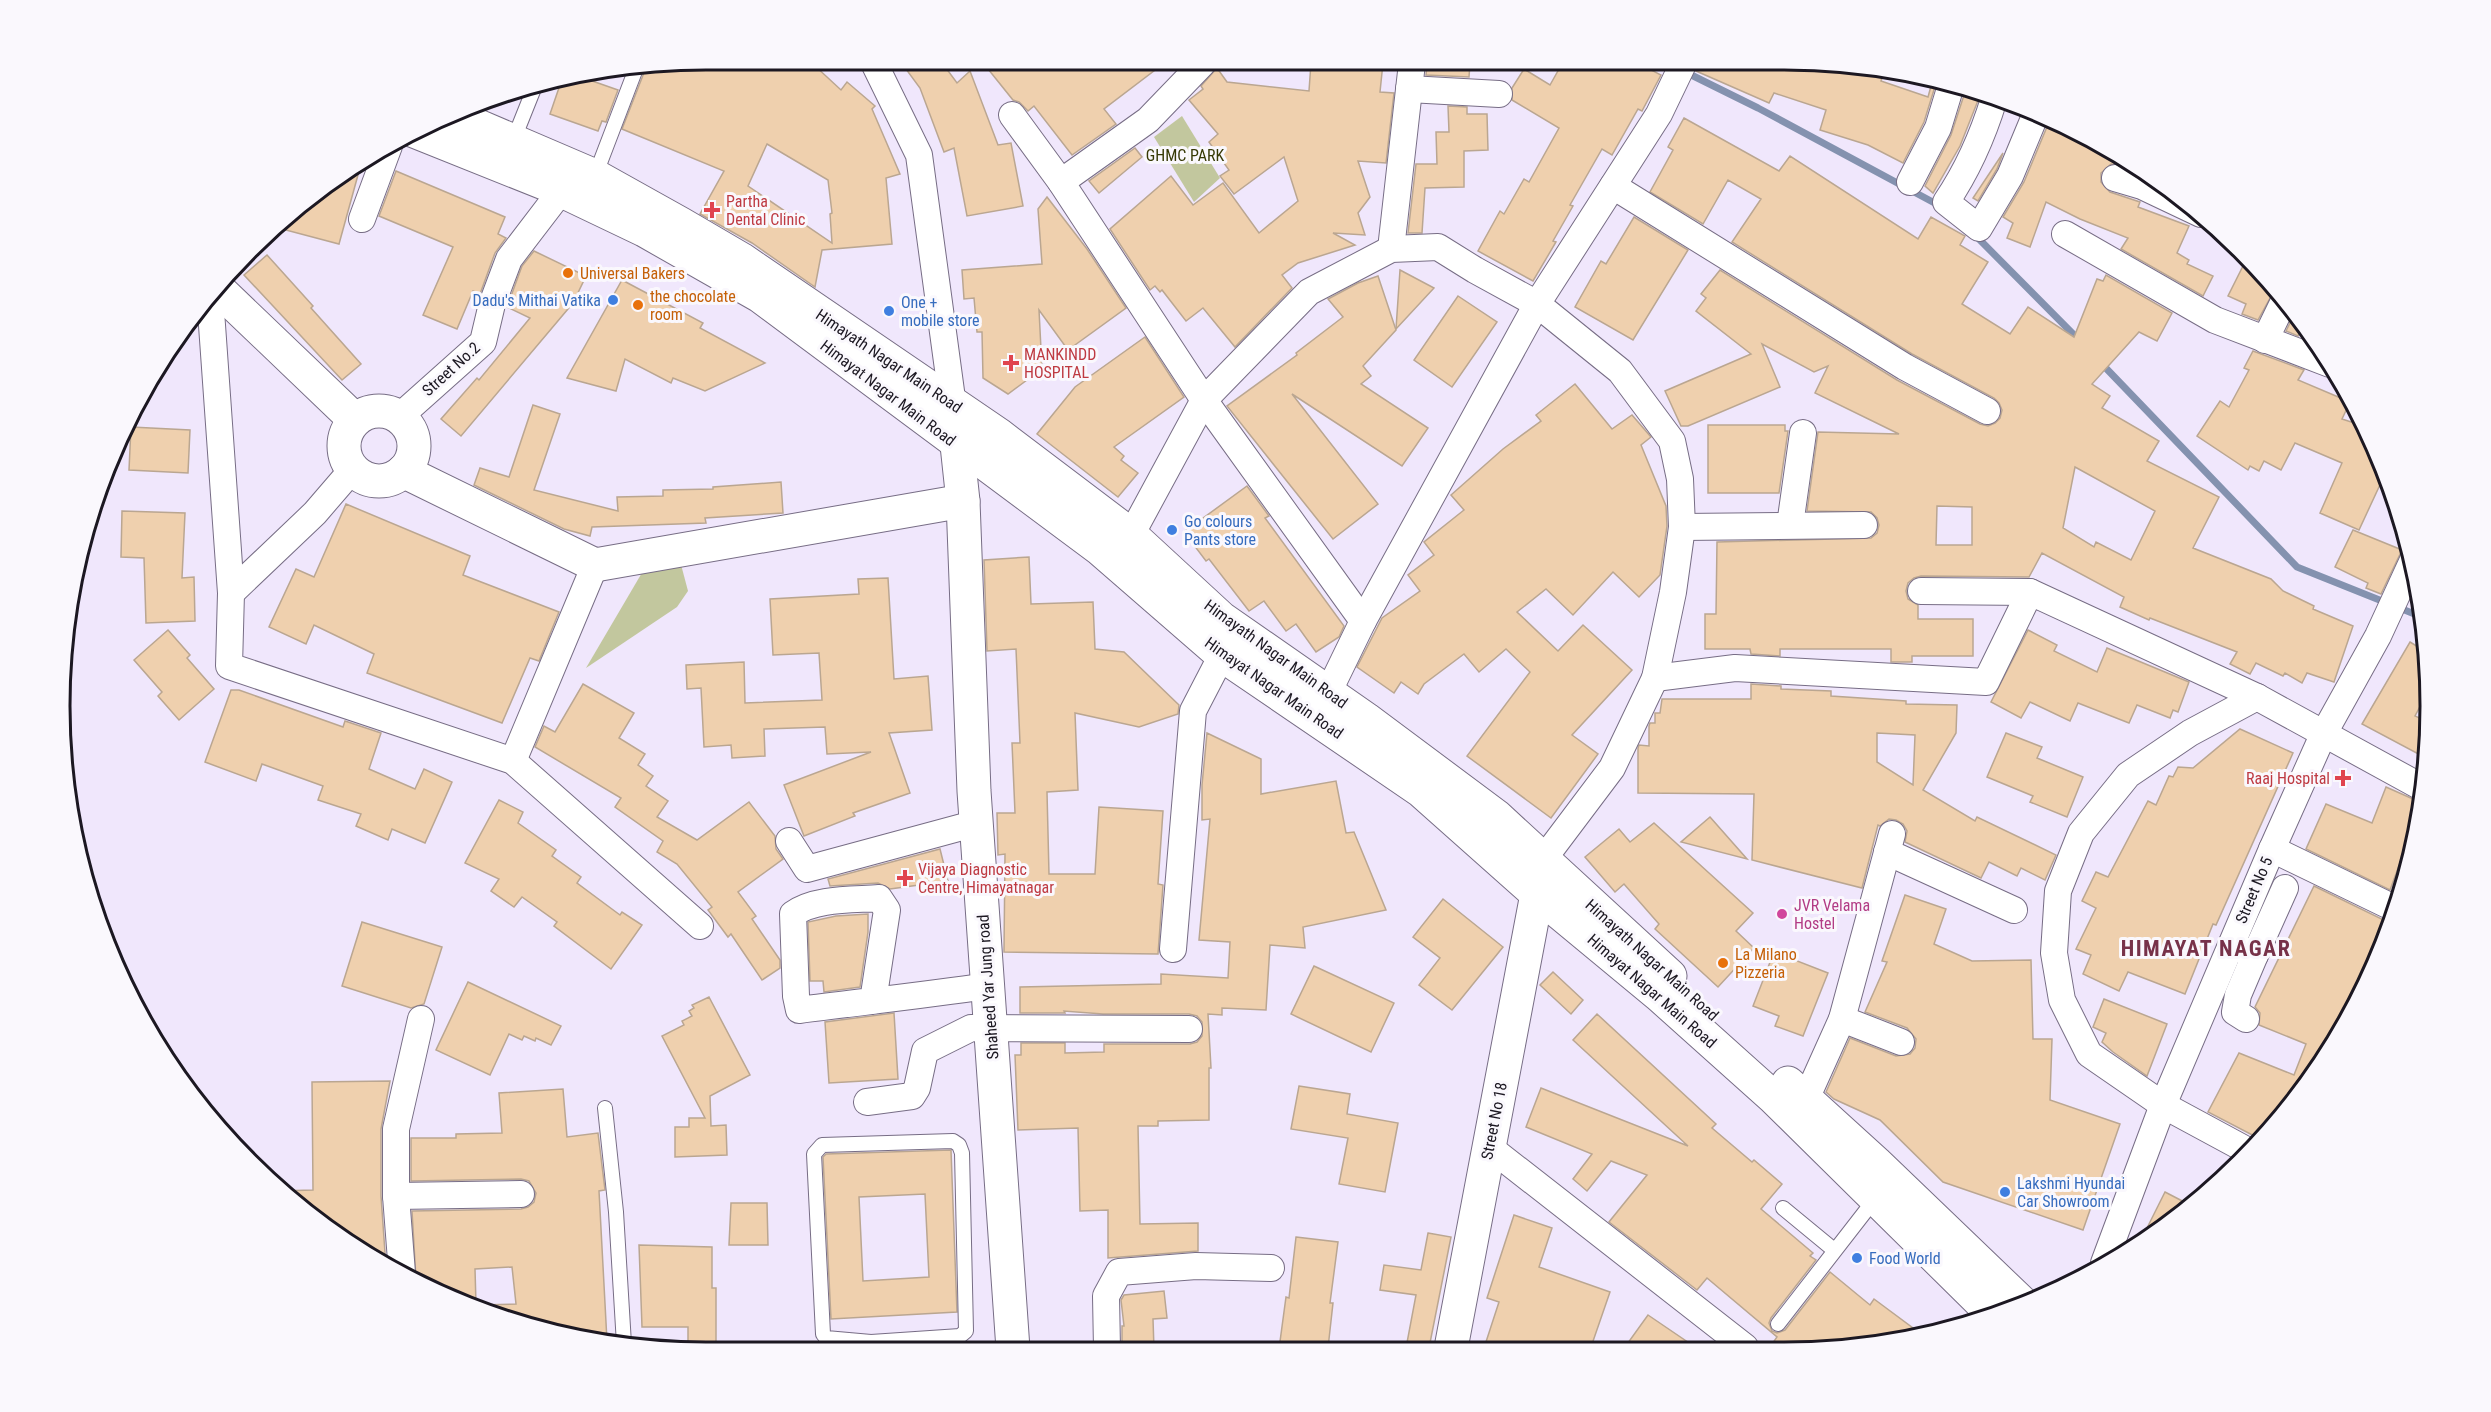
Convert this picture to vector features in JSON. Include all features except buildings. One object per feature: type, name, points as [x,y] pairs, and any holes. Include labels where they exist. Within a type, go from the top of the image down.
[{"type":"main road","name":"Himayath Nagar Main Road","points":[[462,119],[595,176],[741,259],[953,406],[999,435],[1131,534],[1221,618],[1496,816],[1542,861],[1806,1099],[2016,1298]]},
{"type":"main road","name":"Himayat Nagar Main Road","points":[[426,136],[561,191],[644,230],[760,296],[957,445],[1100,549],[1222,655],[1420,790],[1537,894],[1659,995],[1774,1098],[1987,1309]]},
{"type":"main road","points":[[223,293],[355,420]]},
{"type":"main road","name":"Shaheed Yar Jung road","points":[[953,406],[963,501],[976,823],[1013,1342]]},
{"type":"main road","points":[[379,411],[399,417],[412,433],[415,445],[413,458],[403,471],[386,481],[374,482],[352,470],[345,459],[343,447],[345,435],[355,420],[368,412],[379,411]]},
{"type":"main road","points":[[403,471],[595,565],[963,501]]},
{"type":"main road","name":"Street No 18","points":[[1452,1342],[1537,894]]},
{"type":"street","points":[[877,70],[919,155],[953,406]]},
{"type":"street","points":[[1061,182],[1148,120],[1196,70]]},
{"type":"street","points":[[1391,249],[1411,70]]},
{"type":"street","points":[[1328,693],[1363,621],[1537,304],[1659,114],[1680,70]]},
{"type":"street","points":[[1409,89],[1499,94]]},
{"type":"street","points":[[1910,182],[1938,128],[1949,92]]},
{"type":"street","points":[[1992,105],[1959,182],[1946,202],[1979,228],[2010,176],[2033,121]]},
{"type":"street","points":[[1012,116],[1061,182],[1204,400],[1363,621]]},
{"type":"street","points":[[362,219],[384,158]]},
{"type":"street","points":[[2115,178],[2142,186],[2164,197]]},
{"type":"street","points":[[1613,186],[1905,367],[1987,411]]},
{"type":"street","name":"Street No.2","points":[[399,417],[483,342],[492,304],[509,260],[561,191]]},
{"type":"street","points":[[2065,234],[2215,320],[2317,359]]},
{"type":"street","points":[[1131,534],[1204,400],[1309,292],[1391,249],[1438,247],[1537,304],[1620,371],[1672,441],[1680,479],[1682,527],[1673,592],[1655,678],[1612,768],[1597,778],[1542,861]]},
{"type":"street","points":[[211,308],[231,593],[229,666],[513,761],[700,926]]},
{"type":"street","points":[[2265,340],[2280,308]]},
{"type":"street","points":[[1790,525],[1803,433]]},
{"type":"street","points":[[231,593],[315,513],[352,470]]},
{"type":"street","points":[[1682,527],[1864,525]]},
{"type":"street","points":[[513,761],[595,565]]},
{"type":"street","name":"Street No 5","points":[[2108,1253],[2163,1106],[2272,849],[2323,735],[2378,636],[2406,574]]},
{"type":"street","points":[[1921,591],[2030,592],[2257,697],[2416,784]]},
{"type":"street","points":[[1655,678],[1735,668],[1986,682],[2030,592]]},
{"type":"street","points":[[1173,949],[1193,711],[1222,655]]},
{"type":"street","points":[[2241,1147],[2163,1106],[2089,1054],[2062,1000],[2054,953],[2058,891],[2081,833],[2128,775],[2190,732],[2257,697]]},
{"type":"street","points":[[789,841],[807,869],[976,823]]},
{"type":"street","points":[[1806,1099],[1842,1018],[1890,843],[2014,910]]},
{"type":"street","points":[[2272,849],[2388,905]]},
{"type":"street","points":[[2246,1019],[2235,1012],[2238,995],[2285,888]]},
{"type":"street","points":[[873,1001],[887,910],[884,903],[879,898],[819,904],[801,908],[793,914],[796,996],[800,1010],[873,1001],[988,986]]},
{"type":"street","points":[[2231,945],[2255,956]]},
{"type":"street","points":[[1842,1018],[1901,1042]]},
{"type":"street","points":[[401,1263],[396,1196],[396,1129],[422,1019]]},
{"type":"street","points":[[867,1102],[912,1096],[917,1088],[925,1051],[971,1028],[1190,1029]]},
{"type":"street","points":[[1489,1147],[1739,1342]]},
{"type":"street","points":[[396,1196],[521,1194]]},
{"type":"street","points":[[1107,1342],[1106,1296],[1119,1272],[1196,1266],[1271,1268]]},
{"type":"lane","points":[[595,176],[634,75]]},
{"type":"lane","points":[[513,141],[531,95]]},
{"type":"lane","points":[[605,1108],[616,1212],[624,1336]]},
{"type":"lane","points":[[839,1342],[831,1341],[823,1334],[814,1154],[822,1145],[952,1141],[959,1145],[962,1153],[966,1331],[960,1336],[907,1342]]},
{"type":"lane","points":[[1778,1324],[1875,1199]]},
{"type":"lane","points":[[1783,1208],[1834,1250]]},
{"type":"green space","name":"GHMC PARK","points":[[1182,116],[1220,178],[1194,202],[1154,137]]},
{"type":"green space","points":[[679,557],[688,591],[677,607],[586,668],[643,571]]},
{"type":"waterway","points":[[1681,70],[1758,108],[1942,207]]},
{"type":"waterway","points":[[1975,235],[2081,342]]},
{"type":"waterway","points":[[2101,363],[2297,567],[2387,603]]},
{"type":"waterway","points":[[2397,607],[2413,614]]},
{"type":"place","name":"Partha Dental Clinic","points":[[712,210]]},
{"type":"place","name":"Universal Bakers","points":[[568,273]]},
{"type":"place","name":"Dadu's Mithai Vatika","points":[[613,300]]},
{"type":"place","name":"the chocolate room","points":[[638,305]]},
{"type":"place","name":"One + mobile store","points":[[889,311]]},
{"type":"place","name":"MANKINDD HOSPITAL","points":[[1011,363]]},
{"type":"place","name":"Go colours Pants store","points":[[1172,530]]},
{"type":"place","name":"Raaj Hospital","points":[[2343,778]]},
{"type":"place","name":"Vijaya Diagnostic Centre, Himayatnagar","points":[[905,878]]},
{"type":"place","name":"JVR Velama Hostel","points":[[1782,914]]},
{"type":"place","name":"La Milano Pizzeria","points":[[1723,963]]},
{"type":"place","name":"Lakshmi Hyundai Car Showroom","points":[[2005,1192]]},
{"type":"place","name":"Food World","points":[[1857,1258]]},
{"type":"district","name":"HIMAYAT NAGAR","points":[[2206,948]]}]
